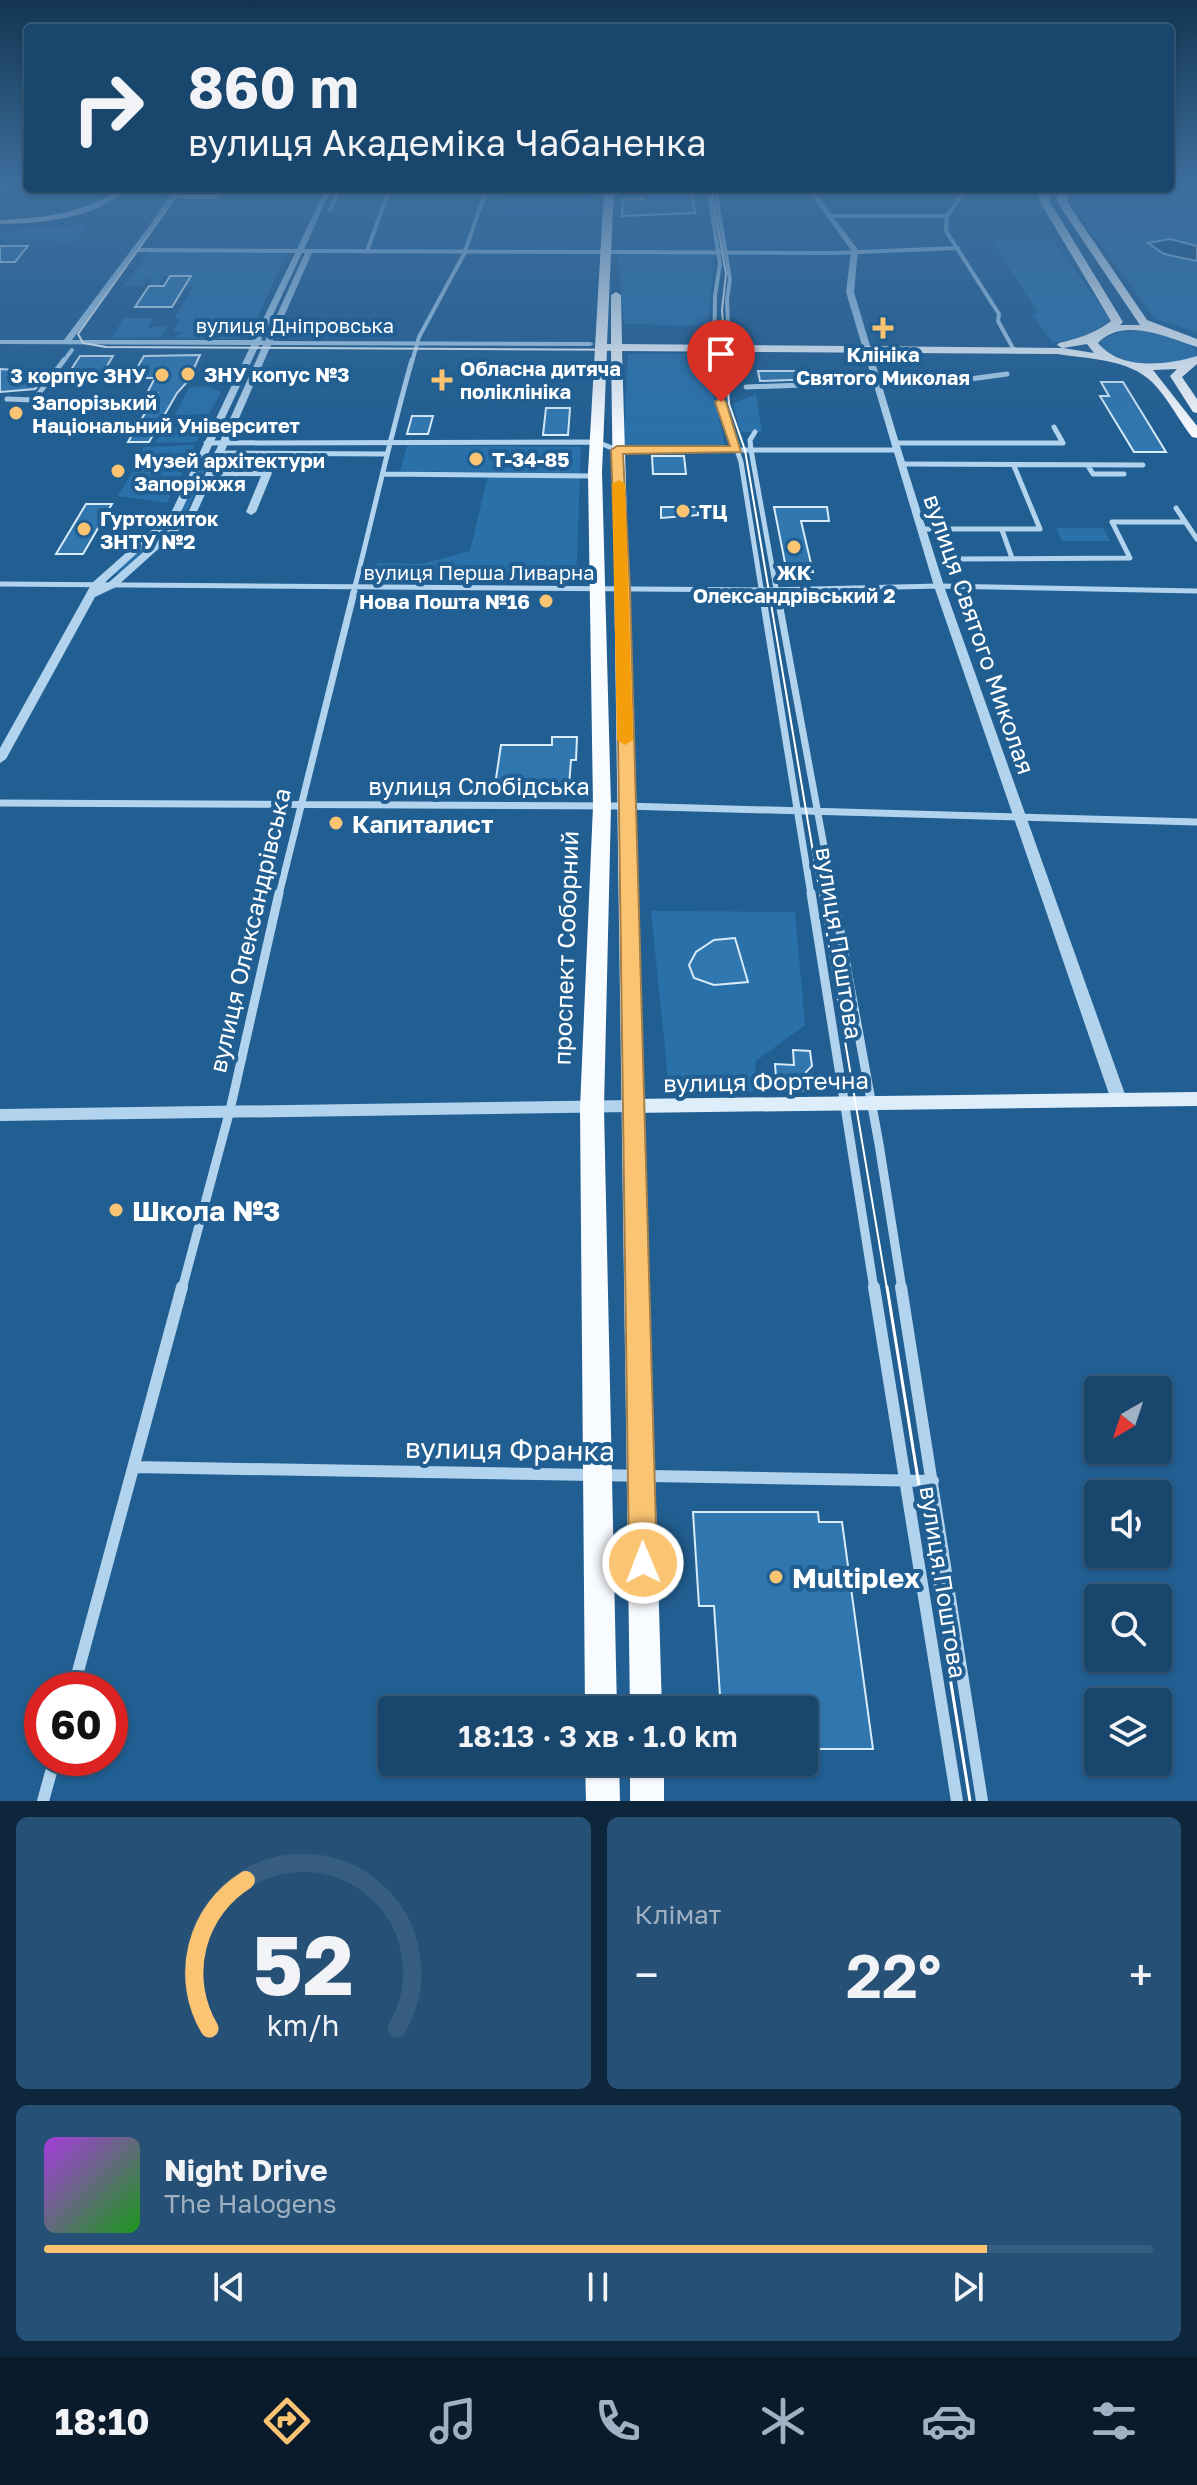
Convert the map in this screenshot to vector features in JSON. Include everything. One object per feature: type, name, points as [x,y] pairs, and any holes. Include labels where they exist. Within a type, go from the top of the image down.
[{"type":"main road","name":"проспект Соборний","points":[[610,268],[615,340]]},
{"type":"main road","name":"проспект Соборний","points":[[610,268],[615,340],[607,446],[623,589],[631,1106],[646,1696]]},
{"type":"main road","points":[[1085,268],[1117,322],[1100,333],[1092,343],[1093,347],[1155,376],[1197,434]]},
{"type":"main road","points":[[1107,268],[1143,322],[1197,342]]},
{"type":"main road","name":"вулиця Дніпровська","points":[[615,340],[715,346],[1013,347],[1075,344],[1100,333],[1135,328],[1178,335]]},
{"type":"main road","points":[[615,340],[676,343]]},
{"type":"main road","name":"вулиця Дніпровська","points":[[615,340],[715,346]]},
{"type":"main road","name":"вулиця Дніпровська","points":[[1013,347],[1071,352],[1155,367],[1194,362]]},
{"type":"main road","points":[[1194,362],[1176,376],[1197,409]]},
{"type":"main road","name":"проспект Соборний","points":[[601,1696],[592,1108],[602,806],[600,589],[595,476],[607,446]]},
{"type":"main road","name":"вулиця Фортечна","points":[[631,1106],[1197,1099]]},
{"type":"main road","points":[[602,1776],[603,1801]]},
{"type":"main road","points":[[647,1776],[647,1801]]},
{"type":"street","points":[[7,399],[34,400],[123,268]]},
{"type":"street","points":[[78,342],[132,268]]},
{"type":"street","points":[[0,759],[95,589],[175,514],[290,268]]},
{"type":"street","points":[[0,584],[95,589],[112,585],[192,514],[301,268]]},
{"type":"street","name":"вулиця Олександрівська","points":[[78,1672],[230,1110],[300,803],[384,474],[389,441],[417,344],[456,268]]},
{"type":"street","name":"вулиця Поштова","points":[[719,268],[715,296],[714,367],[721,402],[737,450],[957,1801]]},
{"type":"street","points":[[728,268],[729,346]]},
{"type":"street","name":"вулиця Святого Миколая","points":[[852,268],[849,286],[865,347],[939,586],[1119,1100]]},
{"type":"street","points":[[970,268],[999,314],[998,321],[1013,347]]},
{"type":"street","name":"вулиця Дніпровська","points":[[0,342],[69,346],[78,342],[417,344],[615,340]]},
{"type":"street","points":[[746,387],[876,383],[1007,374]]},
{"type":"street","points":[[219,448],[389,441],[737,450],[1063,443],[1054,427]]},
{"type":"street","points":[[751,450],[750,440],[755,432]]},
{"type":"street","points":[[206,443],[219,448],[387,454]]},
{"type":"street","name":"вулиця Поштова","points":[[751,450],[820,811],[871,1104],[982,1801]]},
{"type":"street","points":[[901,464],[1143,465]]},
{"type":"street","points":[[921,529],[1036,530],[1041,527],[1014,466]]},
{"type":"street","points":[[1088,466],[1091,473],[1124,474]]},
{"type":"street","points":[[208,474],[267,473],[251,512]]},
{"type":"street","points":[[384,474],[595,476]]},
{"type":"street","points":[[1176,508],[1197,539]]},
{"type":"street","points":[[955,559],[1130,558],[1112,522],[1185,522]]},
{"type":"street","points":[[1002,530],[1012,558]]},
{"type":"street","name":"вулиця Перша Ливарна","points":[[112,585],[600,589],[939,586],[1197,591]]},
{"type":"street","name":"вулиця Слобідська","points":[[0,803],[625,806],[1197,822]]},
{"type":"street","name":"вулиця Фортечна","points":[[0,1115],[631,1106]]},
{"type":"street","name":"вулиця Франка","points":[[134,1467],[933,1481]]},
{"type":"street","points":[[43,1801],[50,1776]]},
{"type":"shaded area","points":[[137,268],[280,268],[257,319],[246,320],[237,338],[174,338],[183,332],[173,331],[180,319],[174,318],[193,287],[184,286],[190,276],[157,277],[163,278],[158,285],[148,285],[153,278],[148,278],[141,286],[124,286]]},
{"type":"shaded area","points":[[619,268],[712,268],[709,326],[624,324]]},
{"type":"shaded area","points":[[1009,268],[1073,268],[1110,318],[1092,333],[1053,343],[1032,315],[1038,313]]},
{"type":"shaded area","points":[[1118,268],[1197,268],[1197,332],[1155,319]]},
{"type":"shaded area","points":[[124,318],[153,318],[146,330],[167,326],[161,337],[111,338]]},
{"type":"shaded area","points":[[1155,331],[1186,341],[1197,355],[1175,364],[1149,365],[1112,355],[1102,349],[1100,342],[1119,333]]},
{"type":"shaded area","points":[[628,354],[691,354],[706,360],[725,445],[623,447]]},
{"type":"shaded area","points":[[205,386],[221,392],[209,414],[175,415],[189,388]]},
{"type":"shaded area","points":[[756,394],[762,432],[741,432],[733,404]]},
{"type":"shaded area","points":[[204,427],[196,442],[155,443],[165,428]]},
{"type":"shaded area","points":[[195,445],[167,503],[118,496],[141,457],[143,447]]},
{"type":"shaded area","points":[[407,446],[581,447],[580,474],[400,471]]},
{"type":"shaded area","points":[[203,459],[210,459],[186,514],[120,573],[113,574],[179,514]]},
{"type":"shaded area","points":[[488,475],[580,476],[576,582],[366,584],[376,563],[421,564],[470,551]]},
{"type":"shaded area","points":[[1056,528],[1103,528],[1110,541],[1062,541]]},
{"type":"shaded area","points":[[651,911],[795,912],[805,1025],[756,1061],[753,1092],[669,1088]]},
{"type":"building","points":[[170,276],[191,276],[172,307],[135,307],[149,286],[164,286]]},
{"type":"building","points":[[200,355],[188,381],[177,393],[149,442],[128,442],[157,393],[147,393],[155,378],[131,378],[144,356]]},
{"type":"building","points":[[80,356],[113,356],[99,379],[65,379]]},
{"type":"building","points":[[0,369],[46,374],[35,389],[0,392]]},
{"type":"building","points":[[758,371],[815,371],[817,379],[760,381]]},
{"type":"building","points":[[1101,382],[1123,382],[1166,452],[1134,452],[1100,396],[1109,396]]},
{"type":"building","points":[[546,408],[570,408],[568,435],[543,435]]},
{"type":"building","points":[[412,416],[433,416],[428,434],[407,434]]},
{"type":"building","points":[[652,456],[684,456],[686,474],[653,474]]},
{"type":"building","name":"Гуртожиток ЗНТУ №2","points":[[86,504],[112,504],[83,554],[56,554]]},
{"type":"building","name":"ТЦ","points":[[661,507],[698,507],[698,515],[661,518]]},
{"type":"building","name":"ЖК Олександрівський 2","points":[[774,507],[827,507],[829,521],[801,521],[813,572],[787,573]]},
{"type":"building","points":[[552,737],[577,737],[576,760],[571,760],[569,786],[564,791],[553,796],[494,792],[501,745],[552,745]]},
{"type":"building","points":[[735,938],[748,982],[714,985],[694,978],[689,965],[696,952],[714,940]]},
{"type":"building","points":[[793,1050],[810,1051],[812,1066],[806,1072],[808,1091],[777,1090],[775,1064],[794,1065]]},
{"type":"building","points":[[693,1512],[818,1512],[819,1522],[842,1522],[873,1749],[818,1749],[818,1696],[720,1696],[714,1606],[699,1606]]},
{"type":"tram line","points":[[125,268],[78,334],[83,343],[106,347],[671,350],[701,346],[723,333]]},
{"type":"tram line","points":[[725,268],[722,310],[729,404],[745,450],[887,1289]]},
{"type":"tram line","points":[[887,1287],[970,1801]]},
{"type":"slow traffic","points":[[619,484],[625,740]]},
{"type":"place","name":"Клініка Святого Миколая","points":[[883,328]]},
{"type":"place","name":"ЗНУ копус №3","points":[[188,374]]},
{"type":"place","name":"3 корпус ЗНУ","points":[[162,375]]},
{"type":"place","name":"Обласна дитяча поліклініка","points":[[442,380]]},
{"type":"place","name":"Запорізький Національний Університет","points":[[16,413]]},
{"type":"place","name":"Т-34-85","points":[[476,459]]},
{"type":"place","name":"Музей архітектури Запоріжжя","points":[[118,471]]},
{"type":"place","name":"ТЦ","points":[[683,511]]},
{"type":"place","name":"Гуртожиток ЗНТУ №2","points":[[84,529]]},
{"type":"place","name":"ЖК Олександрівський 2","points":[[794,547]]},
{"type":"place","name":"Нова Пошта №16","points":[[546,601]]},
{"type":"place","name":"Капиталист","points":[[336,823]]},
{"type":"place","name":"Школа №3","points":[[116,1210]]},
{"type":"place","name":"Multiplex","points":[[776,1577]]},
{"type":"route","points":[[643,1563],[631,1106],[623,589],[617,450],[737,450],[721,402]]}]
